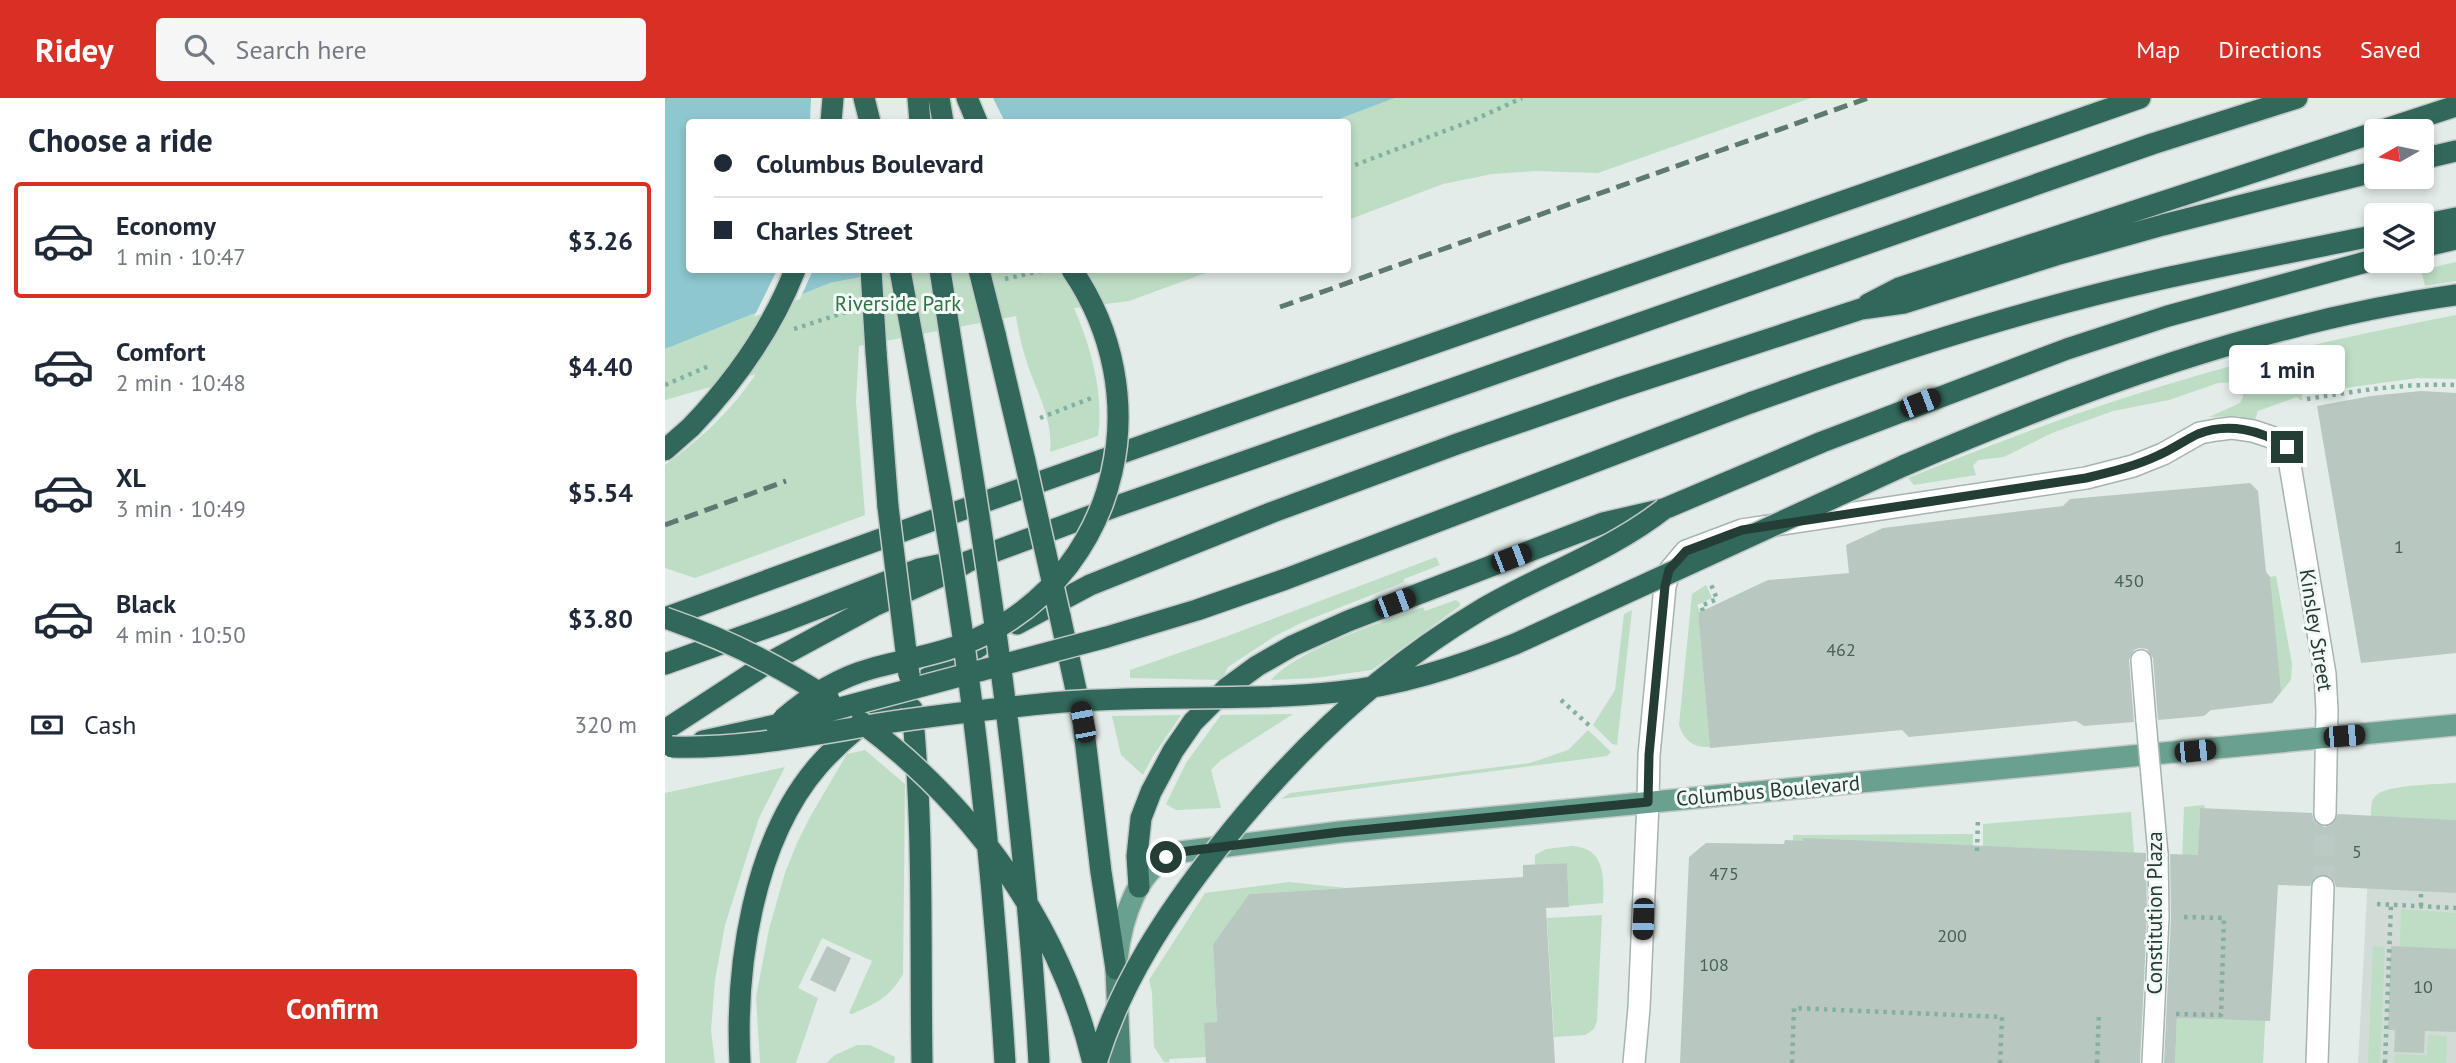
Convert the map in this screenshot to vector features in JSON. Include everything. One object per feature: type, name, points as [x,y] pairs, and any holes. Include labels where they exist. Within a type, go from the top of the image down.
[{"type":"highway","points":[[831,119],[833,98]]},
{"type":"highway","points":[[861,119],[862,98]]},
{"type":"highway","points":[[862,98],[869,119]]},
{"type":"highway","points":[[918,98],[920,119]]},
{"type":"highway","points":[[939,98],[942,119]]},
{"type":"highway","points":[[967,98],[976,119]]},
{"type":"highway","points":[[665,618],[2115,103],[2140,98]]},
{"type":"highway","points":[[667,742],[725,689],[874,606],[969,561],[1117,506],[2087,167],[2297,98]]},
{"type":"highway","points":[[1861,309],[1899,288],[2456,106]]},
{"type":"highway","points":[[2434,156],[2456,151]]},
{"type":"highway","points":[[740,1063],[739,1010],[749,926],[766,862],[789,810],[809,778],[836,748],[884,709],[999,634],[1090,585],[1273,512],[1543,414],[1861,309],[1904,303],[2056,255],[2163,225],[2364,174]]},
{"type":"highway","points":[[2434,223],[2456,218]]},
{"type":"highway","points":[[667,742],[776,725],[1095,641],[1286,579],[1749,403],[1884,357],[2069,302],[2156,280],[2364,238]]},
{"type":"highway","points":[[2434,244],[2456,239]]},
{"type":"highway","points":[[1139,887],[1139,832],[1147,801],[1184,735],[1215,699],[1243,675],[1292,646],[1348,621],[1603,523],[1664,509],[1932,399],[2119,332],[2364,263]]},
{"type":"highway","points":[[665,450],[691,427],[729,385],[757,346],[794,273]]},
{"type":"highway","points":[[871,273],[888,507],[917,771],[921,867],[922,1063]]},
{"type":"highway","points":[[901,273],[940,489],[975,730],[989,853],[1005,1063]]},
{"type":"highway","points":[[940,273],[974,478],[1005,698],[1021,836],[1039,1063]]},
{"type":"highway","points":[[980,273],[1061,616],[1083,722],[1116,969],[1120,1063]]},
{"type":"highway","points":[[776,725],[810,698],[845,679],[870,669],[942,652],[999,627],[1048,592],[1075,559],[1099,512],[1107,489],[1116,452],[1118,414],[1117,392],[1108,347],[1091,301],[1074,273]]},
{"type":"highway","points":[[667,742],[765,743],[903,720],[1052,703],[1312,694],[1361,689],[1411,679],[1460,665],[1515,644],[1903,466],[2069,399],[2180,360],[2350,315],[2456,295]]},
{"type":"highway","points":[[1094,1063],[1127,983],[1163,920],[1232,830],[1308,745],[1379,682],[1454,626],[1522,587],[1623,538],[1664,509]]},
{"type":"highway","points":[[665,664],[919,569],[949,562],[969,561]]},
{"type":"highway","points":[[665,618],[735,646],[811,687],[880,736],[938,789],[985,841],[1029,905],[1070,989],[1094,1063]]},
{"type":"main road","name":"Columbus Boulevard","points":[[1116,969],[1123,927],[1139,887],[1161,861],[1180,852],[1340,832],[2456,725]]},
{"type":"street","name":"Kinsley Street","points":[[1648,802],[1649,755],[1663,605],[1669,570],[1686,551],[1742,530],[2086,478],[2142,463],[2200,433],[2232,428],[2253,431],[2287,447],[2325,674],[2325,814]]},
{"type":"street","name":"Constitution Plaza","points":[[2141,660],[2158,854],[2159,916],[2152,1063]]},
{"type":"street","points":[[1622,1063],[1634,1063],[1648,802]]},
{"type":"street","points":[[2316,1063],[2323,887]]},
{"type":"path","points":[[1351,166],[1474,120],[1522,98]]},
{"type":"path","points":[[2307,399],[2374,388],[2422,384],[2456,385]]},
{"type":"path","points":[[1703,611],[1701,606],[1717,599],[1709,580]]},
{"type":"path","points":[[1561,700],[1591,727]]},
{"type":"path","points":[[1977,851],[1978,818]]},
{"type":"path","points":[[2421,891],[2421,906]]},
{"type":"path","points":[[2377,904],[2456,908]]},
{"type":"path","points":[[2385,1063],[2391,904]]},
{"type":"path","points":[[2177,1014],[2221,1015],[2224,918],[2178,917]]},
{"type":"path","points":[[1792,1063],[1794,1008],[2002,1017],[2000,1063]]},
{"type":"path","points":[[2097,1063],[2099,1012]]},
{"type":"shaded area","points":[[2456,783],[2456,1063],[2358,1063],[2372,801],[2380,792],[2391,789]]},
{"type":"green space","points":[[1395,98],[1811,98],[1598,173],[1535,171],[1492,174],[1443,184],[1351,219],[1351,119],[1339,119]]},
{"type":"green space","points":[[2456,262],[2456,281],[2425,286],[2422,273],[2434,273],[2434,267]]},
{"type":"green space","name":"Riverside Park","points":[[881,273],[1206,273],[1129,301],[1074,308],[1086,339],[1098,387],[1098,436],[1050,452],[1048,424],[1025,356],[1016,316],[859,346],[856,402],[865,515],[695,578],[665,568],[665,465],[715,424],[756,374],[665,400],[665,349],[830,283]]},
{"type":"green space","points":[[2456,315],[2456,379],[2417,378],[2302,394],[2302,401],[2297,397],[2258,411],[2254,422],[2238,416],[2209,417],[2240,403],[2243,397],[2240,382],[2218,383],[2169,400],[2113,411],[2052,433],[2004,457],[1978,460],[1973,466],[1976,475],[1914,485],[1908,478],[2066,418],[2198,375],[2308,346]]},
{"type":"green space","points":[[1436,557],[1440,565],[1275,636],[1228,667],[1222,680],[1130,678],[1130,670]]},
{"type":"green space","points":[[2266,572],[2270,577],[2276,576],[2292,664],[2291,680],[2272,703],[2211,710]]},
{"type":"green space","points":[[1706,585],[1712,598],[1697,605],[1700,612],[1710,747],[1690,742],[1679,725],[1692,594]]},
{"type":"green space","points":[[1456,600],[1460,606],[1372,670],[1315,678],[1271,680],[1301,658],[1342,637],[1423,607],[1425,611]]},
{"type":"green space","points":[[1632,610],[1617,745],[1612,744],[1593,725],[1615,690],[1624,614]]},
{"type":"green space","points":[[1293,714],[1221,760],[1211,770],[1221,808],[1176,810],[1166,804],[1186,763],[1221,715]]},
{"type":"green space","points":[[1181,715],[1143,775],[1121,755],[1112,716]]},
{"type":"green space","points":[[1588,730],[1611,752],[1607,756],[1281,799],[1290,793],[1530,763],[1568,750]]},
{"type":"green space","points":[[865,750],[905,784],[903,974],[882,999],[849,1013],[872,961],[822,938],[798,988],[818,998],[796,1063],[760,1063],[756,997],[769,929],[785,873],[810,817],[847,754]]},
{"type":"green space","points":[[785,767],[759,818],[725,925],[715,980],[711,1030],[715,1063],[665,1063],[665,793]]},
{"type":"green space","points":[[2456,783],[2456,820],[2371,816],[2373,799],[2388,790]]},
{"type":"green space","points":[[2204,805],[2205,808],[2200,808],[2199,826],[2205,863],[2182,862],[2184,807]]},
{"type":"green space","points":[[2131,812],[2134,853],[1983,846],[1983,824]]},
{"type":"green space","points":[[1973,834],[1973,846],[1793,841],[1793,835]]},
{"type":"green space","points":[[1572,846],[1583,848],[1597,858],[1603,875],[1603,903],[1569,906],[1567,863],[1535,865],[1535,855],[1546,849]]},
{"type":"green space","points":[[1289,882],[1346,888],[1249,894],[1213,944],[1217,1022],[1206,1057],[1169,1059],[1169,1062],[1164,1062],[1154,1047],[1149,980],[1205,893]]},
{"type":"green space","points":[[2272,894],[2263,1063],[2175,1063],[2177,1018],[2239,1020]]},
{"type":"green space","points":[[2401,909],[2456,913],[2456,949],[2400,947]]},
{"type":"green space","points":[[1602,915],[1597,1021],[1594,1029],[1585,1035],[1554,1037],[1547,918]]},
{"type":"green space","points":[[2373,946],[2385,947],[2380,1063],[2368,1063]]},
{"type":"green space","points":[[2428,1035],[2447,1036],[2446,1063],[2394,1063],[2395,1054],[2427,1055]]},
{"type":"green space","points":[[857,1045],[870,1045],[895,1057],[894,1063],[826,1063],[835,1055]]},
{"type":"water","points":[[665,98],[1395,98],[1339,119],[686,119],[686,273],[881,273],[830,283],[665,349]]},
{"type":"pier","points":[[811,98],[993,98],[1004,119],[810,119]]},
{"type":"pier","points":[[776,273],[812,273],[800,299],[754,317]]},
{"type":"building","points":[[2421,391],[2456,393],[2456,653],[2361,663],[2317,406],[2371,396]]},
{"type":"building","points":[[2250,483],[2258,491],[2266,572],[2270,577],[2281,692],[2272,703],[2211,710],[2204,716],[2158,720],[2153,658],[2147,649],[2139,648],[2134,650],[2129,660],[2134,722],[2084,726],[2076,721],[1909,737],[1902,730],[1710,748],[1698,613],[1768,580],[1849,573],[1846,545],[1883,528],[2063,506],[2070,499]]},
{"type":"building","points":[[2200,808],[2312,813],[2314,821],[2324,827],[2332,825],[2338,814],[2456,820],[2456,893],[2336,887],[2334,880],[2324,874],[2316,876],[2310,886],[2278,885],[2270,1021],[2177,1018],[2175,1063],[2164,1063],[2171,918],[2170,854],[2198,855]]},
{"type":"building","points":[[1803,838],[2146,853],[2147,917],[2140,1063],[1680,1063],[1689,857],[1706,843],[1784,844],[1785,840],[1803,841]]},
{"type":"building","points":[[1567,863],[1569,907],[1546,908],[1555,1063],[1206,1063],[1204,1023],[1217,1022],[1213,944],[1249,894],[1523,877],[1523,865]]},
{"type":"building","points":[[827,946],[851,958],[835,992],[810,980]]},
{"type":"building","points":[[2391,946],[2456,949],[2456,1032],[2425,1031],[2424,1053],[2394,1052],[2395,1030],[2388,1030]]},
{"type":"tunnel","points":[[2323,887],[2325,814]]},
{"type":"railway","points":[[1280,307],[1868,98]]},
{"type":"railway","points":[[665,525],[786,481]]},
{"type":"route","points":[[1166,857],[1180,852],[1340,832],[1648,802],[1649,755],[1665,586],[1669,570],[1686,551],[1742,530],[2086,478],[2133,466],[2164,454],[2200,433],[2216,430],[2232,428],[2253,431],[2287,447]]}]
